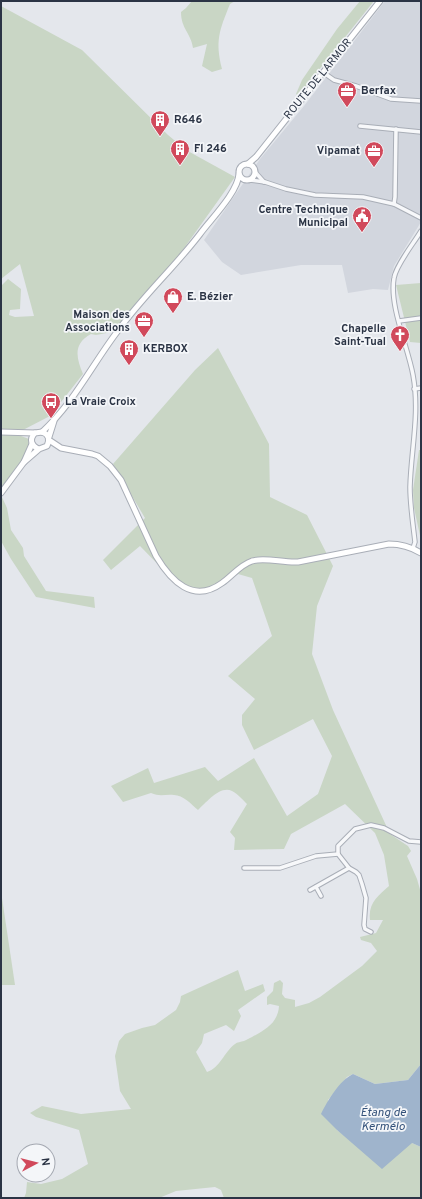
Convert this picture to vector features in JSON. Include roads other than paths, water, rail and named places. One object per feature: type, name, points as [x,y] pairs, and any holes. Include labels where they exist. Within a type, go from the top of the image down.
[{"type":"main road","name":"ROUTE DE LARMOR","points":[[248,164],[324,73],[380,1]]},
{"type":"main road","points":[[18,434],[42,432],[55,420],[117,331],[194,242],[237,186],[254,177],[256,156]]},
{"type":"main road","points":[[237,186],[241,167],[248,164],[252,166],[255,171]]},
{"type":"main road","points":[[239,174],[242,178],[248,180]]},
{"type":"main road","points":[[24,462],[42,448],[47,446],[55,420]]},
{"type":"main road","points":[[1,432],[24,435],[32,442],[34,446],[81,454],[105,463]]},
{"type":"main road","points":[[42,432],[61,448],[92,454],[110,466],[121,480],[162,567],[176,583],[193,590],[204,591],[215,588],[242,566],[253,560],[264,559],[298,562],[389,544],[399,544],[413,548],[421,553]]},
{"type":"main road","points":[[1,493],[24,462],[35,433]]},
{"type":"street","points":[[324,73],[334,80],[356,86],[391,99],[421,101]]},
{"type":"street","points":[[360,126],[421,132]]},
{"type":"street","points":[[394,204],[396,129]]},
{"type":"street","points":[[255,171],[265,182]]},
{"type":"street","points":[[248,180],[265,182],[282,189],[315,195],[363,197],[394,204],[421,218]]},
{"type":"street","points":[[413,548],[415,542],[410,489],[416,401],[413,375],[392,288],[394,276],[421,231]]},
{"type":"street","points":[[399,321],[421,318]]},
{"type":"street","points":[[414,389],[421,388]]},
{"type":"street","points":[[371,932],[365,929],[366,898],[359,875],[349,868],[338,854],[338,846],[355,829],[371,825],[384,828],[408,841],[421,842]]},
{"type":"street","points":[[244,868],[280,868],[316,856],[338,854]]},
{"type":"street","points":[[310,890],[349,868]]},
{"type":"street","points":[[316,887],[321,896]]},
{"type":"water","name":"Étang de Kermélo","points":[[421,1064],[421,1147],[412,1143],[382,1169],[321,1114],[343,1081],[353,1074],[375,1084],[408,1080]]},
{"type":"place","name":"Berfax","points":[[347,108]]},
{"type":"place","name":"R646","points":[[160,137]]},
{"type":"place","name":"Fl 246","points":[[180,166]]},
{"type":"place","name":"Vipamat","points":[[374,168]]},
{"type":"place","name":"Centre Technique Municipal","points":[[362,233]]},
{"type":"place","name":"E. Bézier","points":[[173,314]]},
{"type":"place","name":"Maison des Associations","points":[[144,338]]},
{"type":"place","name":"Chapelle Saint-Tual","points":[[400,352]]},
{"type":"place","name":"KERBOX","points":[[129,366]]},
{"type":"place","name":"La Vraie Croix","points":[[51,419]]}]
